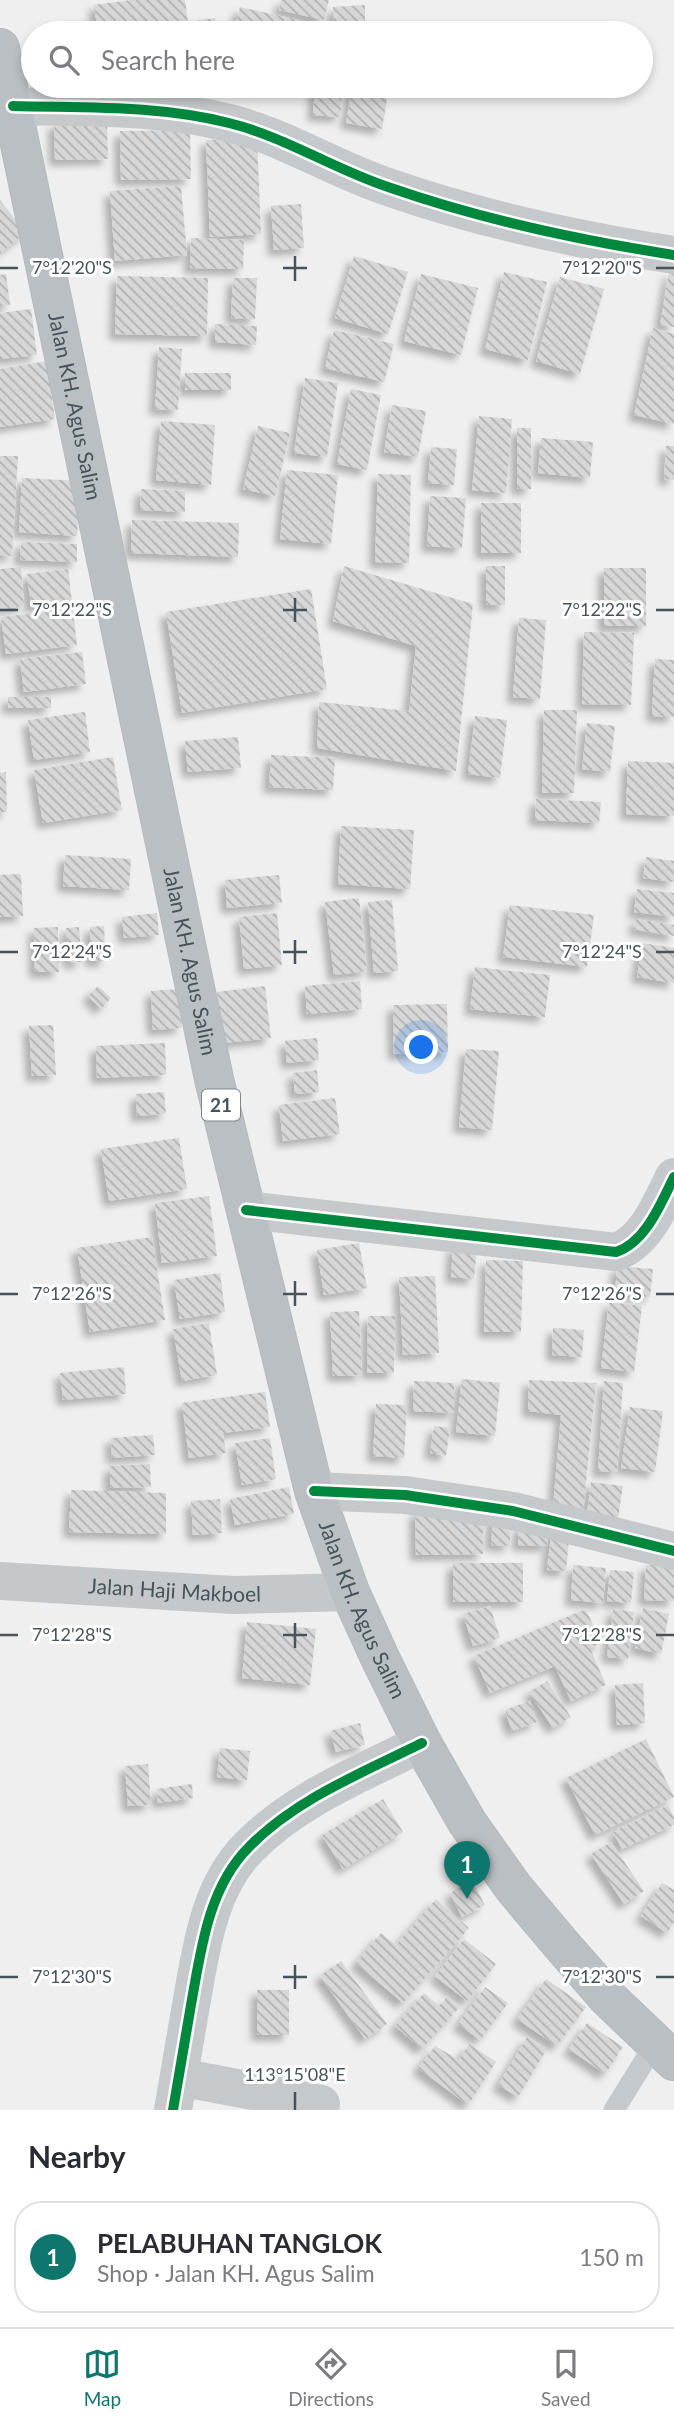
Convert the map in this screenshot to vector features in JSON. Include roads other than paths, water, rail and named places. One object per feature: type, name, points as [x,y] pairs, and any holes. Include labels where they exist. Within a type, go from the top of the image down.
[{"type":"highway","name":"Jalan KH. Agus Salim","points":[[0,48],[214,1079],[314,1491],[350,1592],[422,1743],[467,1822],[513,1887],[608,1998],[664,2053]]},
{"type":"main road","name":"Jalan Haji Makboel","points":[[0,1581],[233,1595],[350,1592]]},
{"type":"street","points":[[13,106],[144,108],[185,113],[230,123],[267,134],[388,187],[457,209],[538,231],[674,255]]},
{"type":"street","points":[[246,1210],[616,1252],[631,1245],[645,1229],[674,1177]]},
{"type":"street","points":[[314,1491],[405,1494],[513,1511],[674,1551]]},
{"type":"street","points":[[321,2104],[176,2094],[200,1955],[211,1910],[223,1883],[247,1849],[274,1824],[324,1792],[422,1743]]},
{"type":"lane","points":[[614,2110],[664,2053]]},
{"type":"place","name":"PELABUHAN TANGLOK","points":[[467,1899]]}]
